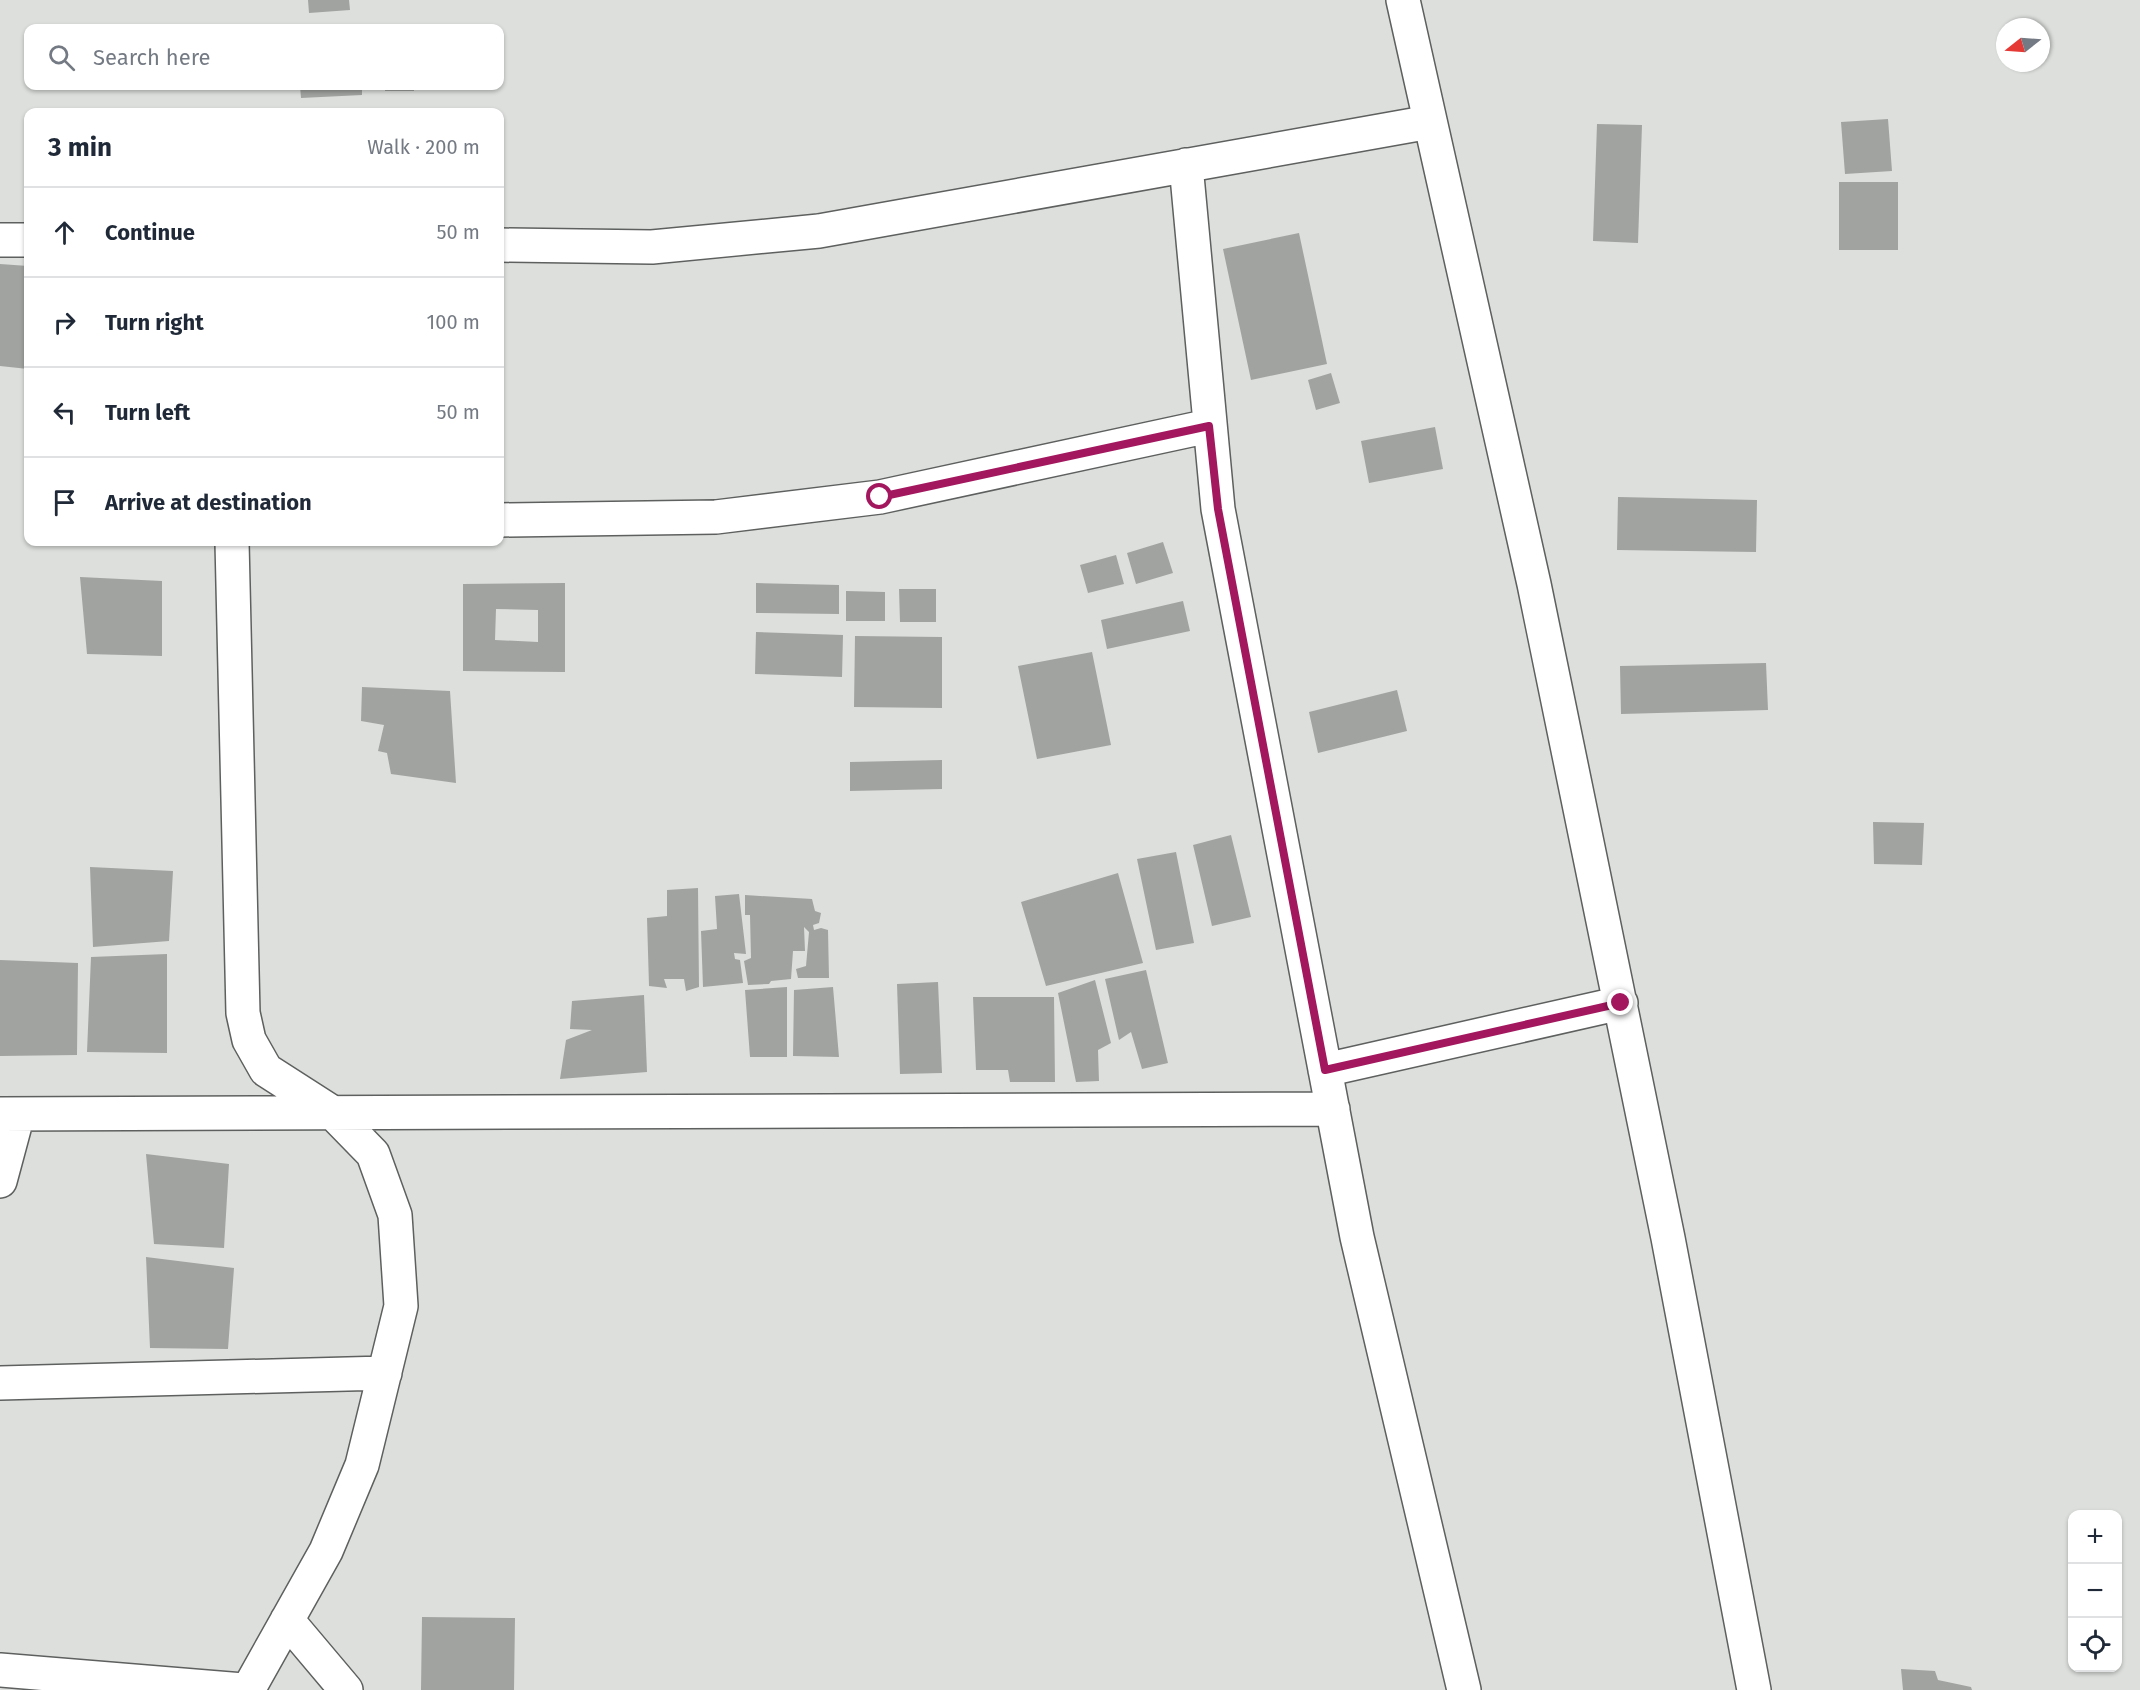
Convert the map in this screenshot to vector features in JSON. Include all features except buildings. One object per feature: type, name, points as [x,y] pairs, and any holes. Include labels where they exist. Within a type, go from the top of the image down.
[{"type":"street","points":[[1403,0],[1534,584],[1621,1003],[1754,1690]]},
{"type":"street","points":[[504,245],[651,248],[819,231],[1430,122]]},
{"type":"street","points":[[1186,165],[1218,509],[1325,1070],[1382,1349],[1464,1690]]},
{"type":"street","points":[[0,240],[24,240]]},
{"type":"street","points":[[504,520],[716,517],[880,497],[1209,426]]},
{"type":"street","points":[[232,546],[243,1013],[249,1040],[266,1070],[333,1113],[373,1154],[395,1215],[401,1306],[362,1465],[326,1551],[248,1690]]},
{"type":"street","points":[[1325,1070],[1621,1003]]},
{"type":"street","points":[[0,1181],[9,1114],[1333,1109]]},
{"type":"street","points":[[0,1383],[385,1373]]},
{"type":"street","points":[[287,1620],[346,1690]]},
{"type":"street","points":[[0,1670],[131,1686],[243,1690]]},
{"type":"route","points":[[880,497],[1209,426],[1218,509],[1325,1070],[1621,1003]]}]
